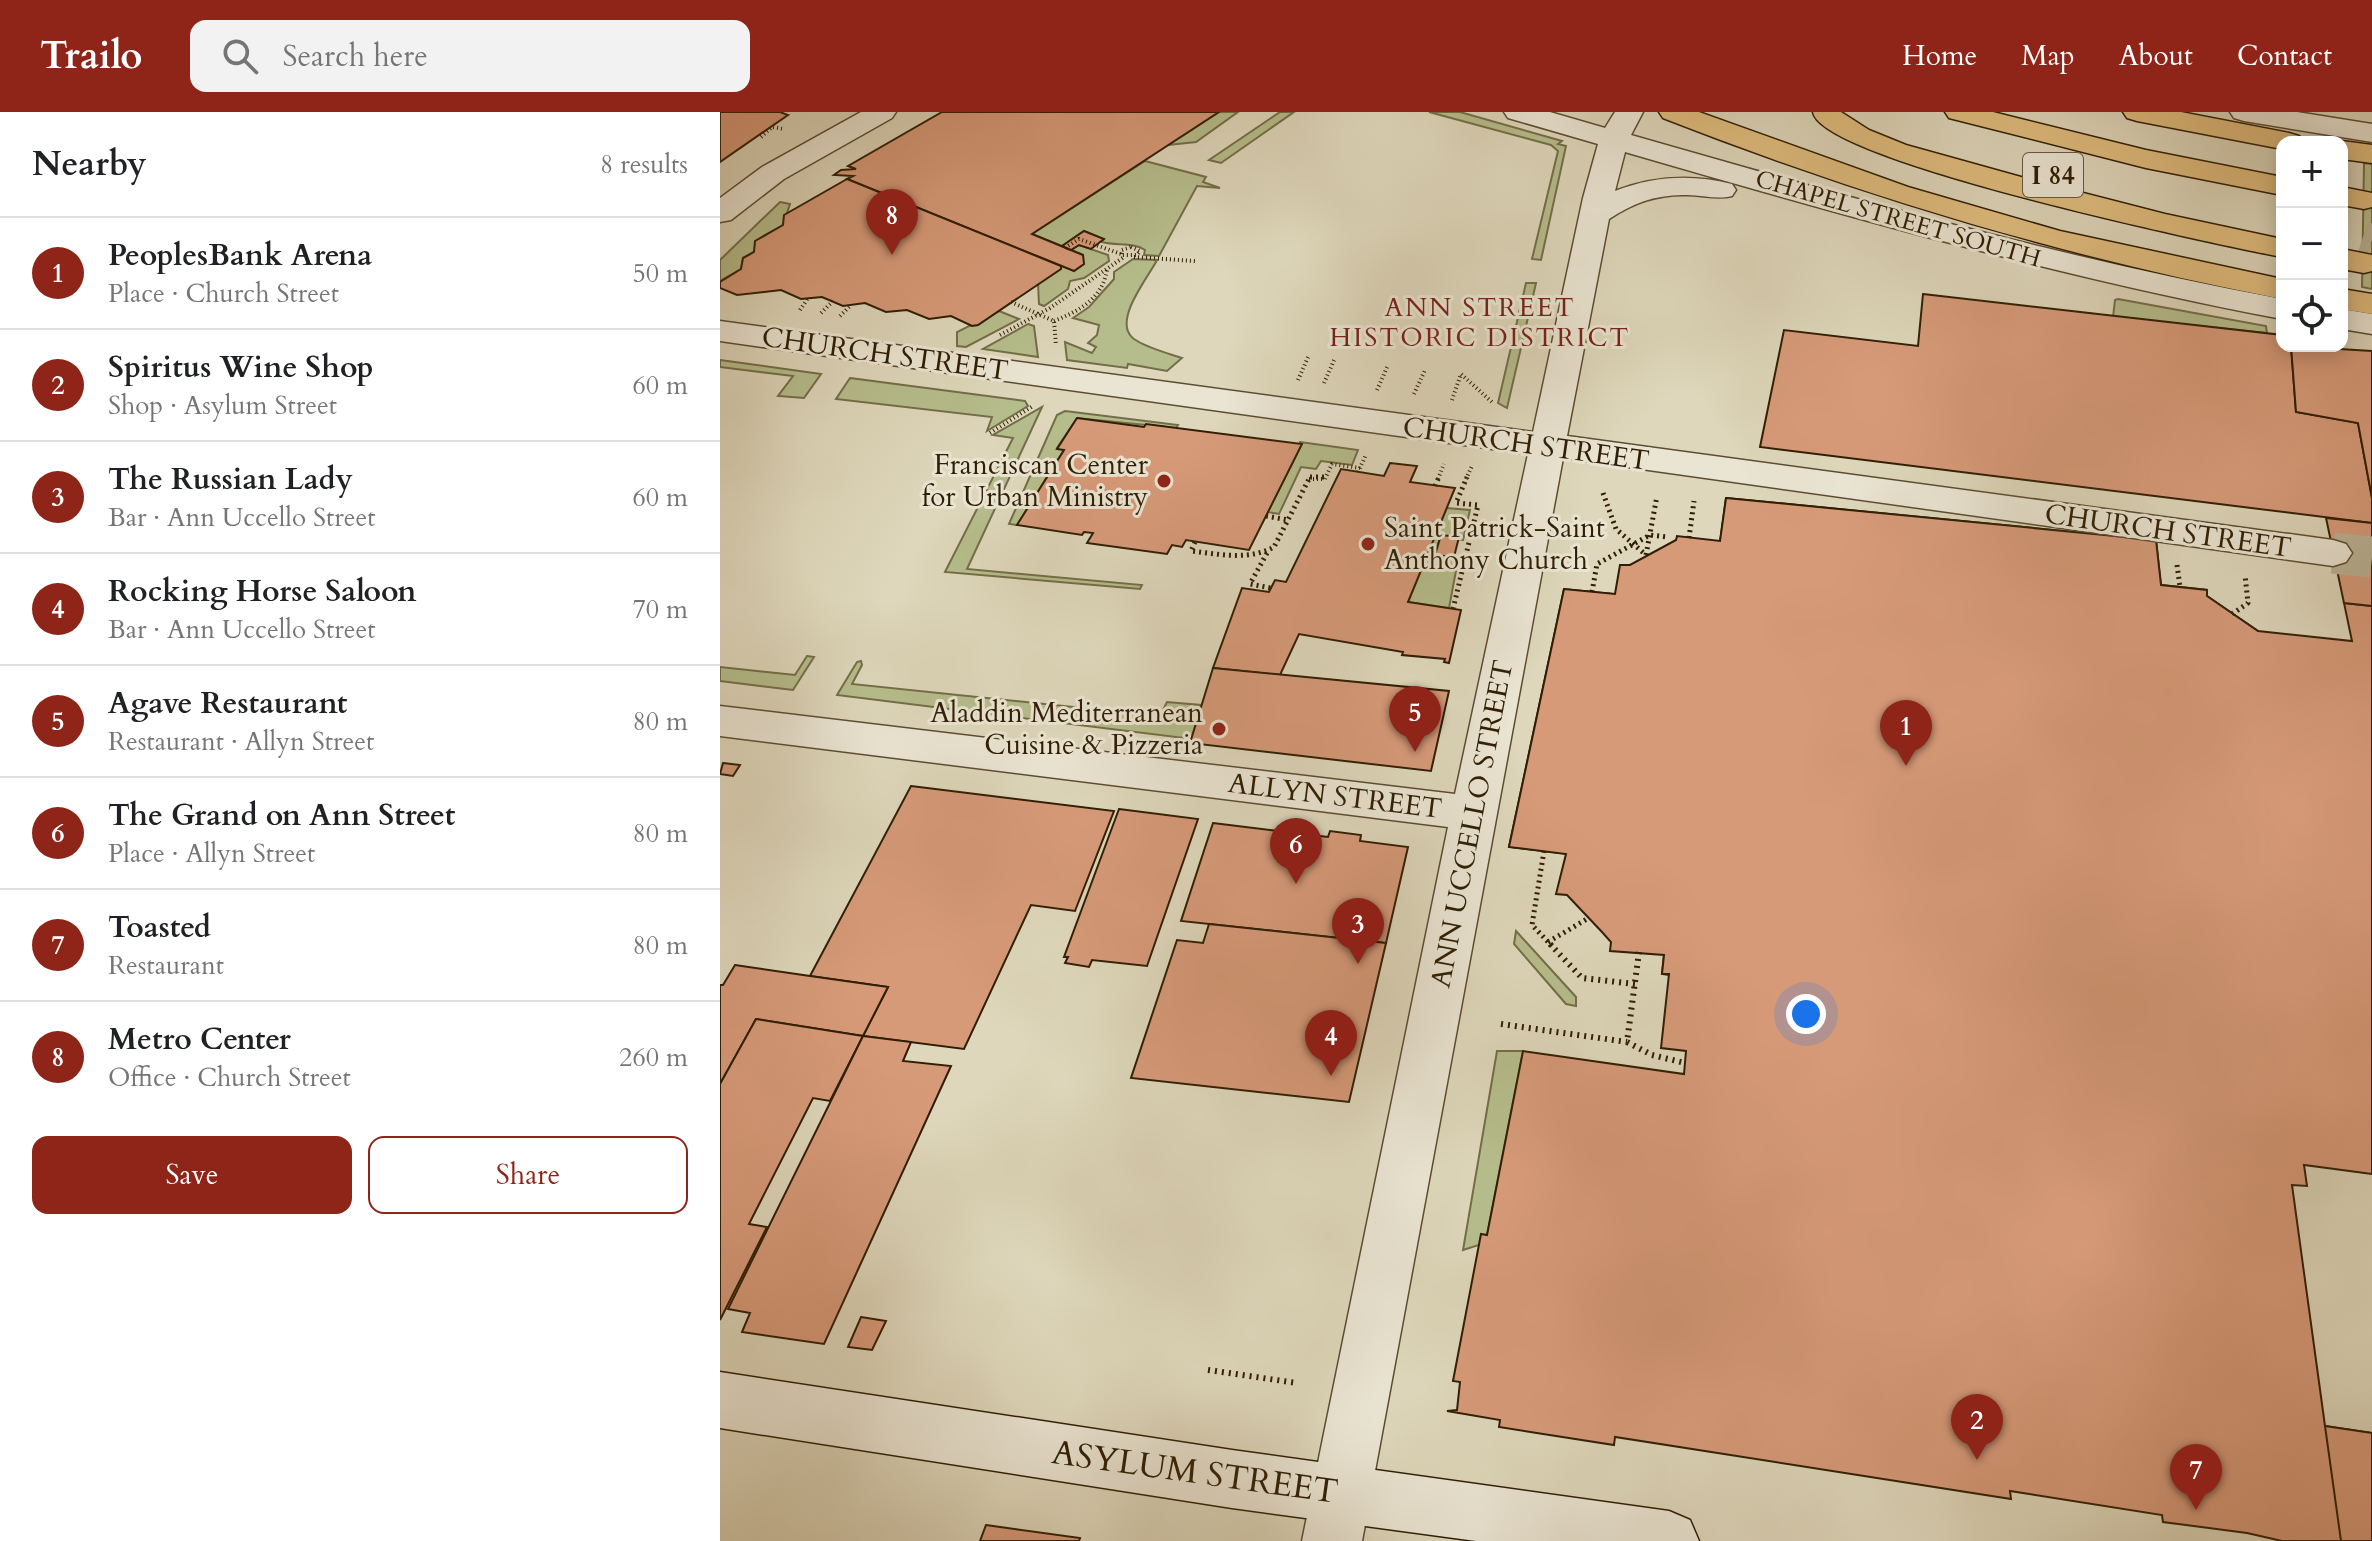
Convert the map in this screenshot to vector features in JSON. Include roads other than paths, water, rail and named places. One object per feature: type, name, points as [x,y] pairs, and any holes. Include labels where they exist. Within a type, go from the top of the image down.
[{"type":"highway","points":[[1673,112],[1815,167],[1948,210],[2107,253],[2276,288]]},
{"type":"highway","name":"I 84","points":[[1959,112],[2135,157],[2276,185]]},
{"type":"highway","points":[[2137,112],[2276,139]]},
{"type":"highway","points":[[1822,113],[1859,136],[1923,158],[2139,218],[2276,247]]},
{"type":"highway","name":"I 84","points":[[1822,113],[2082,182],[2276,223]]},
{"type":"highway","points":[[2348,151],[2372,154]]},
{"type":"highway","points":[[2348,300],[2372,304]]},
{"type":"street","points":[[720,213],[773,173],[882,112]]},
{"type":"street","name":"CHAPEL STREET SOUTH","points":[[1518,112],[1622,126],[1984,243],[2133,281],[2276,308]]},
{"type":"street","points":[[2244,112],[2372,133]]},
{"type":"street","name":"ANN UCCELLO STREET","points":[[1337,1517],[1473,813],[1595,215],[1622,126]]},
{"type":"street","points":[[1595,215],[1642,190],[1682,184],[1726,191],[1906,235],[1984,243]]},
{"type":"street","points":[[2348,320],[2372,324]]},
{"type":"street","name":"CHURCH STREET","points":[[720,331],[2333,553]]},
{"type":"street","name":"ALLYN STREET","points":[[720,721],[1473,813]]},
{"type":"street","name":"ASYLUM STREET","points":[[720,1400],[1217,1477],[1337,1517],[1669,1541]]},
{"type":"tunnel","points":[[2363,237],[2372,240]]},
{"type":"tunnel","points":[[2333,553],[2372,557]]},
{"type":"place","name":"Metro Center","points":[[892,255]]},
{"type":"place","name":"Franciscan Center for Urban Ministry","points":[[1164,481]]},
{"type":"place","name":"Saint Patrick-Saint Anthony Church","points":[[1368,544]]},
{"type":"place","name":"Aladdin Mediterranean Cuisine & Pizzeria","points":[[1219,729]]},
{"type":"place","name":"Agave Restaurant","points":[[1415,752]]},
{"type":"place","name":"PeoplesBank Arena","points":[[1906,766]]},
{"type":"place","name":"The Grand on Ann Street","points":[[1296,884]]},
{"type":"place","name":"The Russian Lady","points":[[1358,964]]},
{"type":"place","name":"Rocking Horse Saloon","points":[[1331,1076]]},
{"type":"place","name":"Spiritus Wine Shop","points":[[1977,1460]]},
{"type":"place","name":"Toasted","points":[[2196,1510]]},
{"type":"district","name":"ANN STREET HISTORIC DISTRICT","points":[[1480,322]]}]
